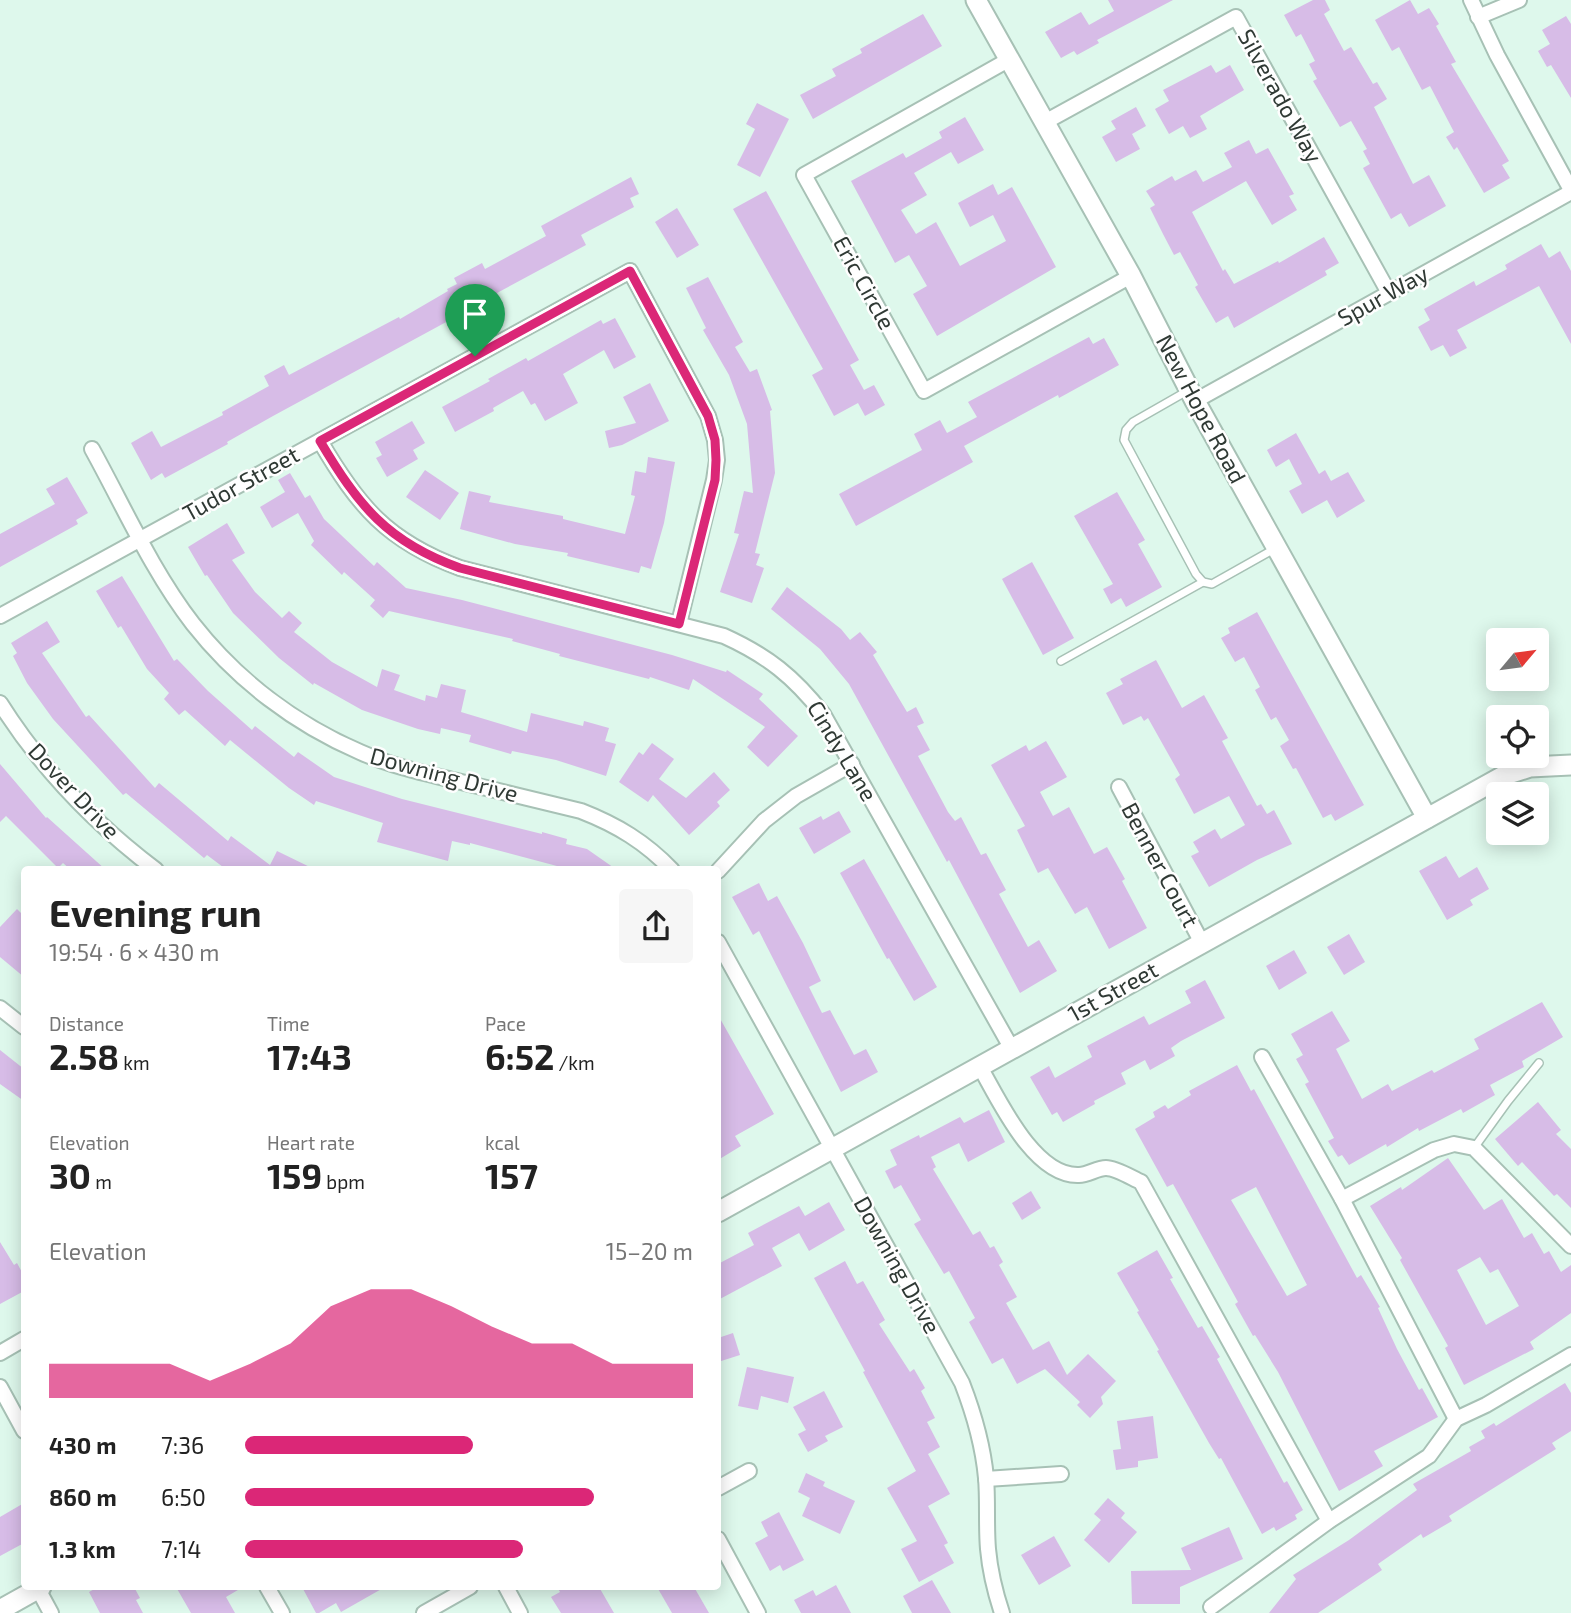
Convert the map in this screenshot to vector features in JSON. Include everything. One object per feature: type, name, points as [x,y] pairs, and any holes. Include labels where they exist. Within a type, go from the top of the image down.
[{"type":"main road","name":"New Hope Road","points":[[976,0],[1131,276],[1193,395],[1427,818]]},
{"type":"main road","name":"1st Street","points":[[721,1210],[1510,774],[1530,767],[1571,765]]},
{"type":"main road","points":[[0,1610],[35,1590]]},
{"type":"street","points":[[1471,0],[1571,191]]},
{"type":"street","points":[[1478,17],[1518,0]]},
{"type":"street","name":"Silverado Way","points":[[1045,122],[1236,17],[1389,293]]},
{"type":"street","name":"Eric Circle","points":[[1010,60],[804,174],[924,391],[1131,276]]},
{"type":"street","name":"Spur Way","points":[[1193,395],[1389,293],[1571,191]]},
{"type":"street","name":"Tudor Street","points":[[0,616],[630,271],[702,405],[715,440],[715,480],[679,624]]},
{"type":"street","name":"Cindy Lane","points":[[320,441],[345,483],[364,507],[388,530],[435,559],[460,568],[724,636],[754,650],[781,668],[803,688],[823,714],[1012,1049]]},
{"type":"street","name":"Downing Drive","points":[[92,449],[169,589],[193,624],[226,662],[287,712],[323,735],[403,768],[581,811],[607,821],[654,851],[668,866]]},
{"type":"street","name":"Dover Drive","points":[[0,703],[45,765],[81,805],[151,866]]},
{"type":"street","points":[[721,868],[764,821],[796,796],[852,764]]},
{"type":"street","name":"Benner Court","points":[[1119,787],[1202,943]]},
{"type":"street","name":"Downing Drive","points":[[721,947],[961,1383],[974,1414],[982,1447],[986,1479],[988,1550],[993,1585],[1002,1613]]},
{"type":"street","points":[[0,1008],[21,1025]]},
{"type":"street","points":[[1262,1057],[1342,1199],[1456,1419]]},
{"type":"street","points":[[980,1067],[1018,1132],[1038,1156],[1059,1171],[1080,1175],[1107,1167],[1141,1182],[1329,1521]]},
{"type":"street","points":[[1342,1199],[1434,1150],[1454,1144],[1474,1148],[1571,1246]]},
{"type":"street","points":[[0,1353],[21,1341]]},
{"type":"street","points":[[1211,1607],[1329,1521],[1429,1456],[1456,1419],[1486,1405],[1571,1355]]},
{"type":"street","points":[[0,1387],[21,1426]]},
{"type":"street","points":[[721,1486],[749,1471]]},
{"type":"street","points":[[986,1479],[1061,1474]]},
{"type":"street","points":[[721,1545],[758,1613]]},
{"type":"street","points":[[40,1590],[51,1613]]},
{"type":"street","points":[[269,1590],[282,1613]]},
{"type":"street","points":[[424,1613],[465,1590]]},
{"type":"street","points":[[508,1590],[520,1613]]},
{"type":"lane","points":[[1193,395],[1133,422],[1126,430],[1124,440],[1196,574],[1203,582],[1212,584],[1277,547]]},
{"type":"lane","points":[[1061,661],[1203,582]]},
{"type":"lane","points":[[1474,1148],[1539,1063]]},
{"type":"building","points":[[1108,0],[1173,0],[1097,40],[1099,43],[1077,55],[1074,51],[1061,58],[1045,32],[1081,12],[1089,25],[1114,11]]},
{"type":"building","points":[[1313,0],[1325,0],[1330,10],[1324,14],[1344,51],[1351,47],[1373,84],[1377,82],[1387,99],[1374,107],[1413,184],[1429,175],[1446,206],[1409,227],[1401,213],[1391,219],[1363,168],[1370,164],[1363,151],[1367,149],[1351,121],[1340,127],[1313,81],[1317,79],[1309,64],[1315,61],[1301,34],[1296,37],[1284,15]]},
{"type":"building","points":[[1410,0],[1418,14],[1429,8],[1439,24],[1436,26],[1456,62],[1451,64],[1509,161],[1502,165],[1510,178],[1484,193],[1457,147],[1454,150],[1446,137],[1454,132],[1430,86],[1422,90],[1399,47],[1392,51],[1375,20]]},
{"type":"building","points":[[923,14],[942,46],[813,119],[800,95],[836,76],[832,69],[862,53],[860,49]]},
{"type":"building","points":[[1566,16],[1571,24],[1571,98],[1551,65],[1547,67],[1538,51],[1550,44],[1542,30]]},
{"type":"building","points":[[1211,65],[1216,73],[1230,65],[1244,90],[1200,116],[1207,129],[1190,138],[1183,126],[1169,134],[1155,109],[1169,101],[1163,90]]},
{"type":"building","points":[[757,103],[789,119],[760,177],[737,165],[755,129],[746,124]]},
{"type":"building","points":[[1136,107],[1146,126],[1132,134],[1140,149],[1116,162],[1102,137],[1116,129],[1111,121]]},
{"type":"building","points":[[965,117],[984,150],[958,164],[951,152],[914,173],[927,195],[901,210],[916,234],[936,222],[960,266],[1006,241],[993,215],[970,227],[958,203],[993,184],[998,195],[1012,187],[1056,267],[937,336],[913,294],[927,286],[909,255],[895,263],[851,181],[903,153],[906,158],[942,138],[939,132]]},
{"type":"building","points":[[1249,140],[1256,154],[1268,148],[1294,194],[1289,196],[1297,210],[1272,225],[1246,181],[1192,212],[1223,271],[1225,269],[1234,284],[1278,261],[1279,263],[1324,237],[1339,263],[1325,271],[1327,275],[1234,328],[1228,316],[1216,323],[1195,287],[1198,285],[1180,252],[1174,255],[1150,208],[1155,205],[1146,191],[1172,176],[1175,181],[1196,170],[1203,182],[1232,167],[1224,153]]},
{"type":"building","points":[[631,177],[639,194],[630,198],[634,207],[581,235],[586,245],[497,293],[499,296],[273,416],[227,442],[228,444],[165,478],[162,473],[151,480],[131,443],[152,431],[161,447],[223,415],[222,412],[269,386],[264,376],[284,365],[289,375],[399,317],[400,319],[448,291],[447,289],[457,284],[454,278],[482,263],[485,269],[546,236],[541,226]]},
{"type":"building","points":[[766,191],[859,360],[850,365],[864,390],[874,385],[885,405],[865,416],[858,403],[834,416],[812,375],[823,369],[733,209]]},
{"type":"building","points":[[677,208],[699,245],[677,258],[655,222]]},
{"type":"building","points":[[1541,244],[1549,258],[1560,251],[1571,271],[1571,344],[1539,286],[1457,330],[1467,348],[1450,357],[1443,345],[1431,351],[1418,327],[1430,320],[1424,309],[1474,281],[1476,286],[1507,269],[1505,265]]},
{"type":"building","points":[[708,277],[743,342],[735,347],[750,372],[757,369],[772,410],[775,473],[755,553],[760,554],[756,565],[764,568],[752,603],[720,592],[739,534],[734,533],[744,491],[753,493],[747,424],[729,375],[703,330],[706,328],[686,288]]},
{"type":"building","points":[[615,318],[636,357],[614,369],[604,350],[563,374],[578,403],[545,421],[535,403],[531,405],[523,391],[493,408],[494,411],[455,432],[442,407],[526,358],[528,361],[601,320],[603,324]]},
{"type":"building","points":[[1089,337],[1093,344],[1104,338],[1119,365],[964,446],[973,462],[856,526],[839,494],[922,450],[914,434],[940,420],[947,433],[977,417],[968,402]]},
{"type":"building","points":[[650,383],[669,421],[622,445],[609,448],[605,431],[636,423],[623,397]]},
{"type":"building","points":[[412,421],[425,443],[413,450],[418,459],[387,477],[376,458],[382,455],[375,442]]},
{"type":"building","points":[[1296,433],[1319,474],[1325,470],[1331,481],[1348,472],[1365,501],[1337,518],[1327,500],[1302,514],[1289,491],[1302,484],[1289,459],[1276,467],[1267,450]]},
{"type":"building","points":[[648,457],[675,462],[664,523],[651,569],[641,566],[639,573],[567,556],[568,553],[515,544],[460,529],[469,491],[491,496],[489,502],[563,516],[563,519],[625,534],[635,496],[631,495],[635,471],[646,473]]},
{"type":"building","points":[[425,470],[459,493],[440,520],[406,497]]},
{"type":"building","points":[[290,473],[305,498],[310,495],[324,519],[374,566],[377,562],[406,588],[462,600],[672,655],[726,672],[727,670],[763,694],[759,699],[798,736],[768,767],[747,747],[765,727],[693,679],[689,690],[650,677],[649,679],[559,656],[560,654],[512,641],[513,639],[389,611],[383,618],[370,606],[375,600],[344,572],[342,575],[311,545],[314,541],[298,513],[272,528],[260,507],[285,492],[278,480]]},
{"type":"building","points":[[67,477],[88,513],[76,520],[78,524],[0,567],[0,534],[55,504],[46,489]]},
{"type":"building","points":[[1117,492],[1145,540],[1138,544],[1162,587],[1126,607],[1121,598],[1111,604],[1103,589],[1113,584],[1074,516]]},
{"type":"building","points":[[227,523],[245,553],[232,560],[255,592],[282,618],[289,611],[302,623],[294,632],[332,662],[377,687],[382,669],[400,675],[394,690],[425,701],[426,695],[437,698],[441,684],[466,690],[461,712],[527,732],[531,713],[583,726],[584,721],[609,728],[605,741],[616,744],[606,776],[556,760],[512,751],[511,754],[469,742],[471,735],[441,728],[440,734],[418,729],[362,710],[314,683],[313,685],[279,658],[233,613],[207,575],[205,576],[188,547]]},
{"type":"building","points":[[1032,562],[1074,638],[1043,655],[1002,579]]},
{"type":"building","points":[[122,576],[174,661],[177,659],[252,730],[255,726],[294,757],[298,752],[334,777],[402,799],[567,839],[566,844],[587,849],[611,866],[557,866],[470,843],[452,841],[448,861],[377,842],[383,823],[316,801],[314,805],[230,740],[225,746],[185,710],[179,715],[164,699],[169,693],[147,669],[96,591]]},
{"type":"building","points":[[787,587],[841,629],[850,640],[860,632],[877,652],[873,655],[907,712],[916,707],[924,723],[917,726],[930,750],[918,756],[948,812],[955,821],[961,817],[981,855],[986,853],[1006,890],[999,894],[1028,947],[1039,940],[1057,971],[1020,993],[949,860],[947,862],[849,684],[820,649],[771,609]]},
{"type":"building","points":[[1257,612],[1364,805],[1335,821],[1331,814],[1323,818],[1296,768],[1293,769],[1280,746],[1289,740],[1276,717],[1271,720],[1255,690],[1260,687],[1244,657],[1235,662],[1221,638],[1230,633],[1228,628]]},
{"type":"building","points":[[47,621],[60,642],[42,653],[86,717],[89,715],[155,788],[159,783],[228,841],[231,836],[270,865],[277,851],[308,866],[222,866],[207,855],[204,858],[126,793],[123,795],[53,719],[27,683],[13,656],[17,653],[11,643]]},
{"type":"building","points":[[1156,660],[1182,708],[1204,695],[1228,738],[1222,741],[1257,806],[1261,804],[1267,814],[1274,810],[1292,844],[1209,887],[1191,856],[1199,852],[1193,842],[1215,829],[1221,839],[1245,825],[1229,796],[1194,814],[1175,779],[1180,775],[1148,718],[1144,721],[1141,716],[1123,725],[1106,693],[1123,684],[1120,679]]},
{"type":"building","points":[[1046,741],[1067,777],[1040,792],[1053,816],[1069,807],[1094,854],[1107,847],[1147,928],[1109,949],[1087,907],[1075,914],[1048,868],[1038,873],[1017,830],[1025,826],[991,765],[1026,745],[1029,751]]},
{"type":"building","points":[[652,743],[674,759],[659,779],[686,798],[714,772],[730,790],[717,802],[720,806],[689,835],[653,795],[648,802],[619,782],[639,752],[643,755]]},
{"type":"building","points":[[0,764],[46,818],[102,866],[66,866],[63,863],[56,866],[6,816],[0,822]]},
{"type":"building","points":[[839,811],[851,832],[814,854],[799,828],[821,816],[823,820]]},
{"type":"building","points":[[1446,856],[1459,878],[1477,867],[1489,889],[1470,900],[1473,905],[1447,920],[1419,871]]},
{"type":"building","points":[[864,859],[937,987],[914,1001],[889,958],[887,959],[840,873]]},
{"type":"building","points":[[759,883],[768,901],[777,896],[803,943],[821,981],[809,987],[822,1013],[830,1010],[854,1055],[866,1049],[878,1072],[841,1092],[759,931],[753,935],[732,897]]},
{"type":"building","points":[[17,909],[21,913],[21,974],[0,957],[0,927]]},
{"type":"building","points":[[1349,934],[1365,962],[1344,975],[1327,947]]},
{"type":"building","points":[[1294,950],[1307,973],[1279,990],[1266,966]]},
{"type":"building","points":[[1205,980],[1225,1018],[1181,1041],[1171,1048],[1175,1056],[1150,1070],[1145,1060],[1121,1073],[1126,1084],[1063,1122],[1057,1112],[1052,1115],[1030,1077],[1049,1066],[1055,1078],[1092,1057],[1087,1046],[1144,1016],[1149,1025],[1191,1003],[1185,991]]},
{"type":"building","points":[[1542,1002],[1563,1037],[1522,1061],[1524,1067],[1490,1085],[1495,1095],[1463,1113],[1461,1109],[1419,1131],[1418,1128],[1349,1165],[1342,1155],[1338,1157],[1328,1141],[1334,1138],[1305,1084],[1309,1082],[1296,1059],[1303,1055],[1291,1034],[1332,1011],[1350,1041],[1336,1049],[1362,1099],[1388,1084],[1392,1091],[1479,1049],[1474,1039]]},
{"type":"building","points":[[721,1020],[774,1114],[735,1136],[741,1146],[721,1158]]},
{"type":"building","points":[[0,1050],[21,1067],[21,1099],[0,1084]]},
{"type":"building","points":[[1237,1065],[1251,1091],[1254,1089],[1357,1278],[1361,1275],[1380,1307],[1378,1308],[1397,1349],[1419,1390],[1422,1388],[1438,1417],[1374,1451],[1383,1466],[1339,1491],[1278,1372],[1235,1304],[1238,1302],[1173,1184],[1167,1187],[1135,1129],[1155,1117],[1153,1112],[1165,1105],[1168,1109],[1191,1095],[1189,1091]],"holes":[[[1256,1187],[1307,1285],[1287,1296],[1231,1200]]]},
{"type":"building","points":[[1538,1102],[1561,1130],[1556,1134],[1571,1149],[1571,1208],[1557,1194],[1554,1196],[1522,1162],[1518,1166],[1495,1139]]},
{"type":"building","points":[[989,1110],[1005,1142],[968,1162],[959,1143],[931,1157],[936,1167],[933,1169],[973,1235],[980,1231],[990,1248],[994,1246],[1003,1262],[999,1265],[1017,1297],[1006,1303],[1033,1350],[1049,1341],[1067,1375],[1088,1354],[1116,1381],[1101,1397],[1103,1404],[1090,1418],[1077,1405],[1080,1402],[1045,1369],[1017,1384],[1003,1358],[992,1364],[969,1322],[975,1318],[949,1271],[944,1274],[914,1224],[921,1220],[901,1185],[894,1189],[885,1171],[897,1165],[890,1150],[960,1117],[964,1123]]},
{"type":"building","points":[[1448,1158],[1484,1210],[1502,1199],[1524,1238],[1532,1233],[1544,1254],[1549,1251],[1561,1272],[1571,1265],[1571,1313],[1530,1342],[1534,1349],[1464,1385],[1445,1348],[1448,1346],[1400,1260],[1402,1258],[1370,1206],[1401,1187],[1402,1190]],"holes":[[[1480,1257],[1490,1273],[1498,1269],[1519,1306],[1486,1325],[1457,1270]]]},
{"type":"building","points":[[1031,1191],[1041,1208],[1022,1220],[1012,1203]]},
{"type":"building","points":[[829,1202],[845,1230],[809,1251],[799,1233],[772,1248],[782,1266],[721,1298],[721,1262],[754,1245],[748,1233],[799,1206],[805,1216]]},
{"type":"building","points":[[0,1242],[14,1265],[17,1263],[21,1270],[21,1293],[0,1304]]},
{"type":"building","points":[[1157,1250],[1198,1328],[1202,1326],[1220,1357],[1217,1359],[1284,1483],[1287,1481],[1303,1510],[1295,1515],[1297,1519],[1276,1531],[1274,1527],[1262,1534],[1221,1458],[1219,1459],[1209,1443],[1157,1351],[1159,1350],[1117,1273]]},
{"type":"building","points":[[845,1261],[857,1284],[863,1281],[885,1320],[879,1324],[910,1372],[914,1369],[925,1388],[921,1391],[935,1418],[927,1422],[940,1447],[928,1454],[950,1494],[928,1506],[948,1543],[944,1545],[954,1563],[919,1582],[901,1549],[917,1541],[887,1488],[916,1471],[814,1278]]},
{"type":"building","points":[[733,1333],[740,1355],[721,1361],[721,1337]]},
{"type":"building","points":[[747,1367],[794,1377],[788,1403],[761,1396],[758,1410],[738,1406]]},
{"type":"building","points":[[1565,1383],[1571,1393],[1571,1431],[1552,1443],[1556,1449],[1449,1516],[1452,1521],[1423,1538],[1421,1534],[1378,1564],[1382,1570],[1318,1613],[1269,1613],[1296,1579],[1293,1575],[1349,1540],[1417,1490],[1413,1484],[1471,1451],[1469,1447],[1485,1438],[1481,1431],[1494,1423],[1496,1426]]},
{"type":"building","points":[[824,1391],[843,1427],[825,1436],[828,1441],[808,1452],[798,1434],[806,1430],[793,1407]]},
{"type":"building","points":[[1153,1416],[1158,1458],[1138,1461],[1138,1467],[1116,1470],[1113,1450],[1121,1449],[1117,1421]]},
{"type":"building","points":[[806,1473],[825,1482],[823,1486],[855,1501],[840,1534],[802,1516],[810,1498],[798,1492]]},
{"type":"building","points":[[1108,1498],[1125,1513],[1121,1518],[1137,1532],[1109,1563],[1084,1540],[1101,1520],[1094,1514]]},
{"type":"building","points":[[21,1505],[21,1545],[0,1556],[0,1517]]},
{"type":"building","points":[[779,1512],[804,1560],[783,1571],[780,1565],[770,1571],[755,1543],[768,1536],[761,1522]]},
{"type":"building","points":[[1229,1527],[1243,1559],[1180,1587],[1180,1604],[1132,1604],[1131,1571],[1191,1570],[1181,1548]]},
{"type":"building","points":[[1054,1536],[1071,1566],[1039,1585],[1021,1555]]},
{"type":"building","points":[[932,1580],[951,1613],[912,1613],[903,1596]]},
{"type":"building","points":[[836,1585],[851,1613],[801,1613],[794,1600],[813,1590],[816,1596]]},
{"type":"building","points":[[136,1590],[140,1598],[136,1600],[143,1613],[100,1613],[89,1592]]},
{"type":"building","points":[[178,1590],[238,1590],[226,1597],[235,1613],[191,1613]]},
{"type":"building","points":[[304,1590],[380,1590],[341,1612],[336,1603],[316,1613]]},
{"type":"building","points":[[559,1590],[601,1590],[614,1613],[561,1613],[551,1597],[560,1592]]},
{"type":"building","points":[[659,1590],[696,1590],[709,1613],[672,1613]]},
{"type":"route","points":[[630,271],[708,416],[715,440],[715,480],[679,624],[460,568],[435,559],[388,530],[364,507],[345,483],[320,441],[475,356],[630,271]]}]
